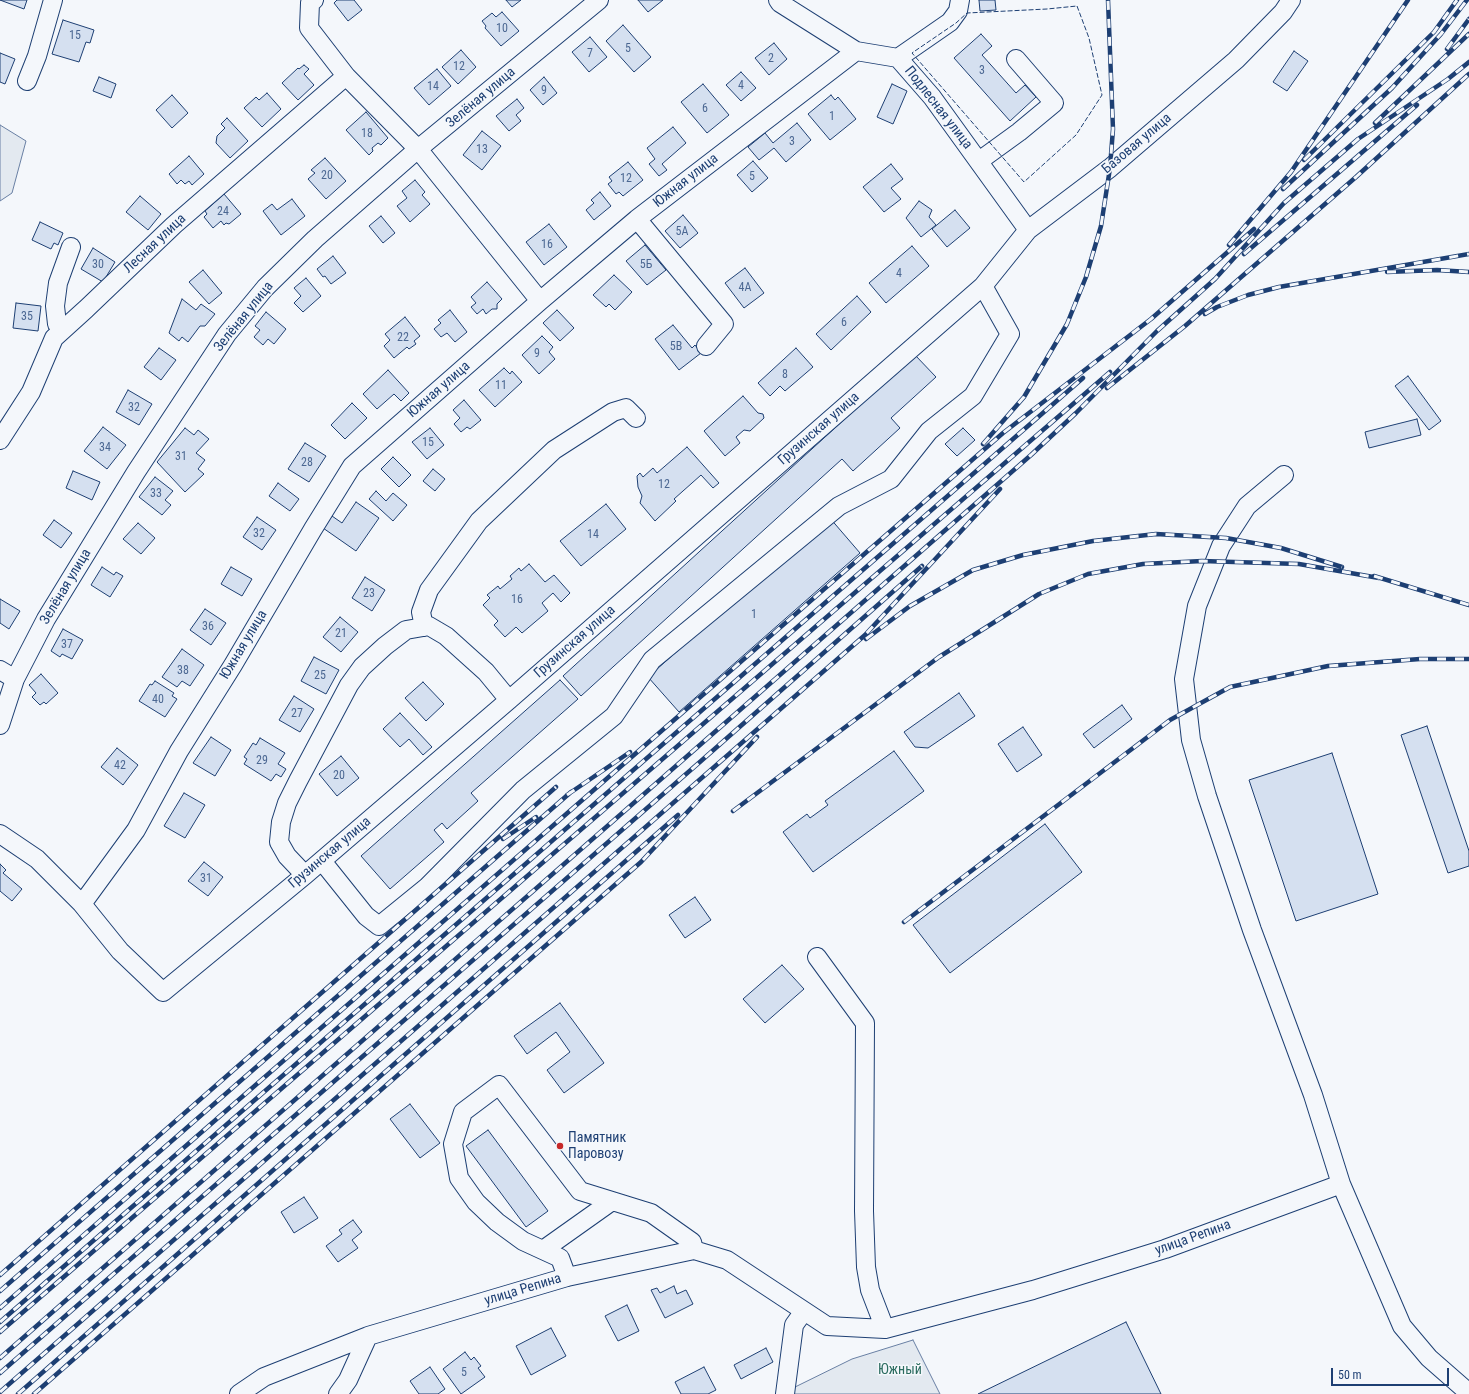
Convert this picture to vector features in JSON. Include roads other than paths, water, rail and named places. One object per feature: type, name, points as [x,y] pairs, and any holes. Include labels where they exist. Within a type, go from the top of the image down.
[{"type":"street","points":[[27,81],[37,56],[53,0]]},
{"type":"street","points":[[314,0],[310,3],[309,28],[346,76],[418,149],[540,301]]},
{"type":"street","name":"Зелёная улица","points":[[0,725],[15,679],[46,619],[132,479],[227,334],[265,288],[315,239],[418,149],[599,0]]},
{"type":"street","name":"Подлесная улица","points":[[778,0],[780,3],[856,51],[898,58],[932,97],[1028,230]]},
{"type":"street","points":[[898,58],[950,22],[958,11],[960,0]]},
{"type":"street","name":"Базовая улица","points":[[982,286],[1028,230],[1110,168],[1236,60],[1283,12],[1291,0]]},
{"type":"street","name":"Южная улица","points":[[82,904],[136,830],[179,751],[233,665],[313,528],[352,466],[540,301],[637,219],[856,51]]},
{"type":"street","points":[[979,161],[1019,132],[1054,103],[1016,59]]},
{"type":"street","name":"Лесная улица","points":[[0,440],[31,392],[54,338],[174,225],[346,76]]},
{"type":"street","points":[[637,219],[724,324],[706,346]]},
{"type":"street","points":[[63,329],[57,324],[55,306],[58,284],[71,247]]},
{"type":"street","points":[[322,861],[366,916],[379,926],[427,887],[523,790],[614,716],[652,660],[839,506],[891,479],[929,431],[973,396],[1010,334],[982,286]]},
{"type":"street","name":"Грузинская улица","points":[[82,904],[120,951],[163,992],[322,861],[509,700],[982,286]]},
{"type":"street","points":[[424,627],[421,612],[428,590],[479,521],[554,450],[613,412],[626,408],[636,418]]},
{"type":"street","points":[[1284,475],[1247,506],[1221,546],[1197,606],[1184,679],[1192,740],[1207,796],[1252,930],[1313,1095],[1341,1184],[1402,1326],[1430,1358],[1469,1393]]},
{"type":"street","points":[[305,875],[287,856],[279,842],[281,822],[292,792],[349,685],[362,667],[406,630],[429,626],[446,636],[486,672],[509,700]]},
{"type":"street","points":[[0,670],[15,679]]},
{"type":"street","points":[[0,834],[37,859],[82,904]]},
{"type":"street","points":[[817,957],[865,1023],[864,1211],[866,1267],[870,1290],[885,1329]]},
{"type":"street","points":[[567,1277],[560,1258],[523,1241],[497,1222],[476,1202],[459,1178],[453,1144],[463,1112],[499,1085],[580,1191],[651,1213],[692,1242],[694,1250]]},
{"type":"street","name":"улица Репина","points":[[239,1394],[264,1377],[368,1336],[567,1277],[694,1250],[727,1260],[827,1326],[885,1329],[1033,1290],[1165,1249],[1341,1184]]},
{"type":"street","points":[[542,1250],[612,1201]]},
{"type":"street","points":[[786,1394],[794,1325],[804,1311]]},
{"type":"street","points":[[338,1394],[348,1380],[368,1336]]},
{"type":"railway","points":[[983,444],[1024,397],[1067,324],[1086,277],[1101,226],[1110,168],[1113,129],[1108,0]]},
{"type":"railway","points":[[1229,245],[1291,172],[1408,0]]},
{"type":"railway","points":[[1304,160],[1434,32],[1457,0]]},
{"type":"railway","points":[[1283,189],[1392,88],[1441,34],[1467,0]]},
{"type":"railway","points":[[1447,49],[1469,19]]},
{"type":"railway","points":[[1375,123],[1469,34]]},
{"type":"railway","points":[[0,1358],[1031,455],[1076,413],[1157,331],[1215,279],[1284,203],[1358,139],[1448,79],[1469,62]]},
{"type":"railway","points":[[1107,388],[1185,326],[1356,177],[1469,74]]},
{"type":"railway","points":[[1244,254],[1417,105]]},
{"type":"railway","points":[[0,1308],[1003,433],[1151,319],[1254,229]]},
{"type":"railway","points":[[1205,314],[1217,307],[1248,295],[1279,287],[1469,254]]},
{"type":"railway","points":[[1387,272],[1437,270],[1469,272]]},
{"type":"railway","points":[[0,1332],[1110,372]]},
{"type":"railway","points":[[0,1322],[1083,378]]},
{"type":"railway","points":[[0,1392],[865,635],[1000,489]]},
{"type":"railway","points":[[866,639],[910,606],[973,570],[1023,555],[1093,541],[1156,534],[1226,538],[1281,548],[1342,567]]},
{"type":"railway","points":[[733,811],[939,657],[1039,594],[1088,574],[1143,564],[1202,561],[1299,564],[1379,578]]},
{"type":"railway","points":[[0,1373],[922,566]]},
{"type":"railway","points":[[1374,576],[1469,605]]},
{"type":"railway","points":[[904,922],[1170,720],[1230,687],[1328,666],[1420,659],[1469,659]]},
{"type":"railway","points":[[34,1394],[641,862],[757,737]]},
{"type":"railway","points":[[567,795],[630,752]]},
{"type":"railway","points":[[0,1275],[556,787]]},
{"type":"railway","points":[[0,1291],[571,792]]},
{"type":"railway","points":[[18,1394],[678,815]]},
{"type":"railway","points":[[503,839],[536,817]]},
{"type":"place","name":"Памятник Паровозу","points":[[560,1146]]},
{"type":"park label","name":"Южный","points":[[900,1370]]}]
